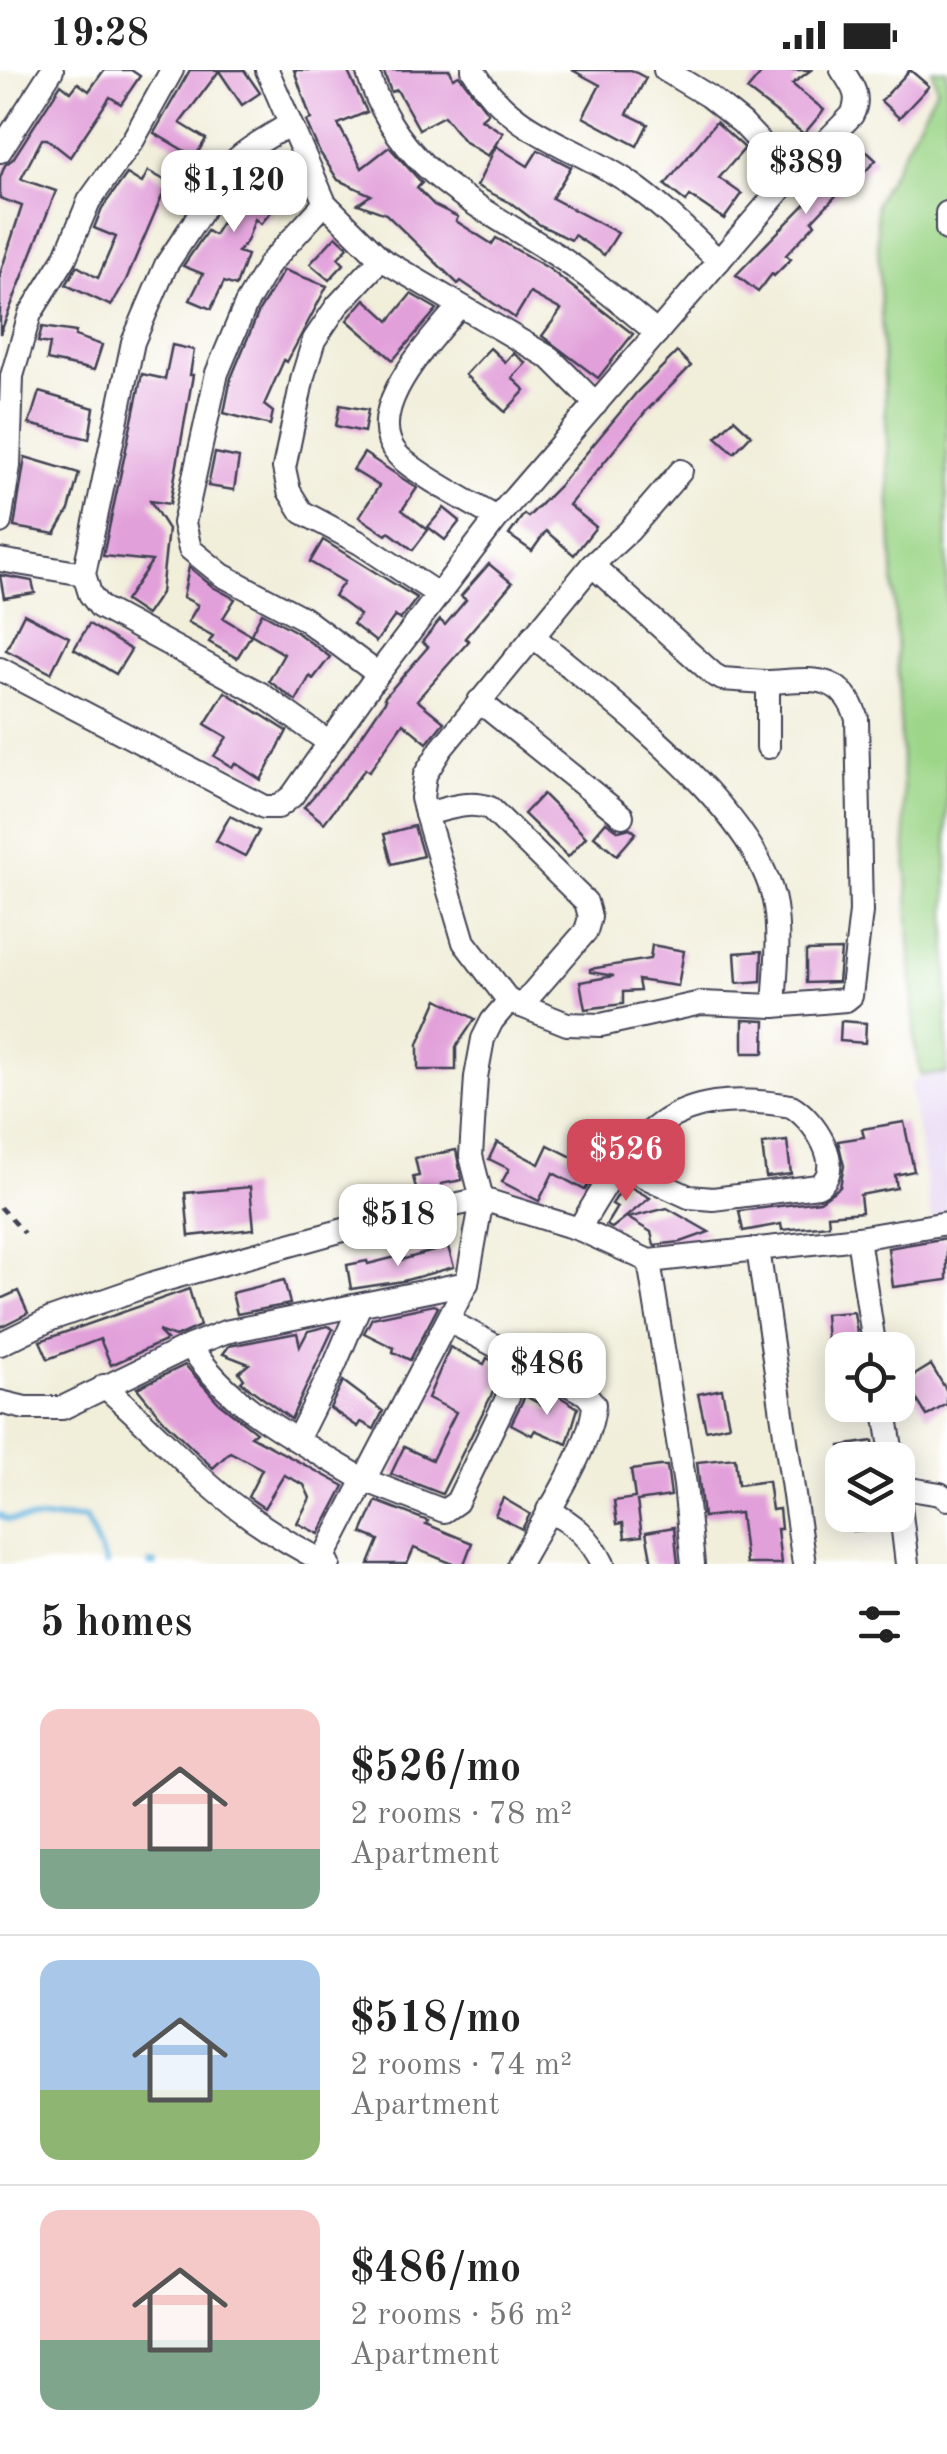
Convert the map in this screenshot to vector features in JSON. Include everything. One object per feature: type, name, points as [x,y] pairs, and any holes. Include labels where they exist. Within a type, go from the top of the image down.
[{"type":"street","points":[[0,151],[52,70]]},
{"type":"street","points":[[0,522],[9,466],[12,376],[30,314],[65,258],[89,202],[133,140],[172,70]]},
{"type":"street","points":[[267,70],[325,203],[381,259],[550,358],[596,404]]},
{"type":"street","points":[[367,70],[393,128],[421,164],[462,199],[595,280],[657,333]]},
{"type":"street","points":[[473,70],[507,114],[628,182],[719,261]]},
{"type":"street","points":[[665,70],[742,123],[792,176]]},
{"type":"street","points":[[0,669],[264,807],[278,807],[292,796],[496,518],[792,176],[852,115],[858,104],[855,89],[842,70]]},
{"type":"street","points":[[290,124],[252,146],[220,178],[166,264],[134,342],[84,574],[90,594],[100,606],[261,694],[328,742]]},
{"type":"street","points":[[325,203],[270,263],[246,304],[217,373],[184,523],[190,549],[222,575],[303,618],[378,674]]},
{"type":"street","points":[[947,214],[947,229]]},
{"type":"street","points":[[381,259],[337,306],[314,340],[302,376],[284,468],[289,491],[302,512],[439,595]]},
{"type":"street","points":[[459,306],[397,387],[386,429],[396,454],[496,518]]},
{"type":"street","points":[[592,565],[722,680],[810,681],[835,684],[843,690],[857,719],[860,789],[861,912],[850,996],[846,1000],[774,1006],[701,1004],[601,1025],[567,1024],[515,1004],[464,942],[422,798],[425,776],[479,701],[592,565],[629,531],[681,471]]},
{"type":"street","points":[[0,560],[84,574]]},
{"type":"street","points":[[534,636],[679,760],[748,840],[775,904],[774,1006]]},
{"type":"street","points":[[765,682],[768,748]]},
{"type":"street","points":[[479,701],[622,816]]},
{"type":"street","points":[[104,1386],[156,1430],[207,1482],[255,1520],[326,1562],[364,1480],[468,1283],[482,1199],[471,1156],[476,1078],[484,1039],[492,1021],[515,1004],[586,932],[590,917],[586,902],[490,808],[466,804],[426,814]]},
{"type":"street","points":[[579,1229],[619,1165],[661,1120],[691,1108],[749,1102],[780,1104],[800,1111],[822,1136],[829,1171],[825,1182],[818,1186],[713,1200],[688,1197],[619,1165]]},
{"type":"street","points":[[0,1344],[52,1319],[176,1276],[358,1226],[482,1199],[579,1229],[649,1262],[947,1224]]},
{"type":"street","points":[[858,1238],[873,1332]]},
{"type":"street","points":[[758,1250],[804,1564]]},
{"type":"street","points":[[649,1262],[685,1485],[693,1564]]},
{"type":"street","points":[[0,1402],[26,1408],[62,1408],[225,1332],[468,1283]]},
{"type":"street","points":[[297,1440],[336,1364],[360,1305]]},
{"type":"street","points":[[450,1321],[586,1394],[594,1404],[593,1420],[580,1452],[519,1564]]},
{"type":"street","points":[[190,1346],[208,1372],[268,1424],[364,1480],[444,1511],[456,1502],[525,1361]]},
{"type":"street","points":[[915,1492],[947,1499]]},
{"type":"street","points":[[548,1510],[574,1524],[593,1542],[603,1564]]},
{"type":"street","points":[[903,1532],[906,1564]]},
{"type":"path","points":[[0,1208],[24,1233]]},
{"type":"shaded area","points":[[947,1073],[947,1218],[932,1221],[910,1086],[921,1075]]},
{"type":"green space","points":[[932,70],[947,70],[947,1073],[921,1075],[915,1047],[876,203],[937,88]]},
{"type":"building","points":[[104,70],[131,70],[140,76],[121,104],[110,97],[70,157],[42,139],[21,179],[56,191],[0,334],[0,274],[22,206],[0,198],[5,165],[13,159],[61,84],[71,92],[78,83],[89,91]]},
{"type":"building","points":[[190,70],[244,70],[260,93],[242,105],[219,71],[180,123],[206,139],[195,157],[154,133]]},
{"type":"building","points":[[294,70],[347,70],[367,112],[338,124],[362,168],[389,147],[422,183],[417,188],[434,205],[458,217],[456,221],[492,244],[496,238],[548,268],[633,334],[598,378],[542,336],[561,310],[530,293],[515,318],[461,281],[458,284],[386,214],[358,204],[371,195],[338,180],[319,151],[306,121],[311,119]]},
{"type":"building","points":[[383,70],[450,70],[453,78],[459,75],[488,113],[481,119],[503,133],[488,156],[465,142],[444,116],[419,129],[397,90],[391,92]]},
{"type":"building","points":[[572,70],[631,70],[646,78],[627,114],[648,124],[637,146],[583,117],[600,85]]},
{"type":"building","points":[[764,70],[811,70],[792,84],[824,110],[804,134],[747,90]]},
{"type":"building","points":[[910,70],[929,86],[899,118],[881,101]]},
{"type":"building","points":[[716,122],[745,148],[719,178],[742,194],[724,219],[690,196],[686,202],[665,185]]},
{"type":"building","points":[[854,140],[876,160],[812,221],[815,224],[786,255],[791,259],[758,292],[736,275],[815,194],[836,168],[832,164]]},
{"type":"building","points":[[496,146],[528,166],[538,150],[571,167],[552,198],[618,233],[604,255],[574,235],[571,240],[540,225],[511,203],[477,186]]},
{"type":"building","points":[[274,162],[294,180],[261,224],[255,219],[238,252],[247,255],[236,286],[224,282],[211,309],[190,300],[203,274],[183,266],[207,231],[214,235],[235,201],[229,197],[238,180],[250,189]]},
{"type":"building","points":[[148,171],[168,182],[111,306],[66,285],[77,266],[98,278],[116,237],[94,228],[102,208],[127,174],[142,183]]},
{"type":"building","points":[[336,236],[348,247],[338,258],[344,264],[329,280],[310,264]]},
{"type":"building","points":[[284,270],[327,286],[287,362],[284,360],[264,405],[273,412],[270,425],[224,413],[231,378],[259,311]]},
{"type":"building","points":[[411,294],[437,309],[393,360],[347,320],[365,299],[389,321]]},
{"type":"building","points":[[42,327],[76,332],[75,336],[102,345],[94,370],[47,360],[50,344],[38,342]]},
{"type":"building","points":[[172,345],[194,350],[193,375],[170,504],[150,501],[168,529],[161,593],[146,615],[125,601],[152,561],[103,556],[142,374],[165,379]]},
{"type":"building","points":[[490,348],[505,362],[513,353],[526,363],[512,378],[525,390],[505,412],[465,375]]},
{"type":"building","points":[[677,352],[691,366],[647,410],[569,505],[596,527],[574,555],[546,531],[532,551],[509,535],[524,514],[528,517],[559,486],[637,392]]},
{"type":"building","points":[[39,392],[94,408],[89,439],[29,424]]},
{"type":"building","points":[[340,405],[368,410],[364,432],[336,426]]},
{"type":"building","points":[[734,419],[751,435],[734,453],[716,437]]},
{"type":"building","points":[[215,453],[239,458],[234,490],[208,486]]},
{"type":"building","points":[[364,453],[417,488],[402,510],[428,530],[413,550],[359,517],[379,486],[353,470]]},
{"type":"building","points":[[25,457],[79,473],[69,510],[55,534],[14,527]]},
{"type":"building","points":[[444,508],[460,521],[445,540],[428,527]]},
{"type":"building","points":[[323,540],[417,598],[400,620],[395,616],[376,642],[353,624],[360,615],[334,596],[344,582],[310,562]]},
{"type":"building","points":[[489,564],[512,583],[465,638],[469,641],[417,700],[444,722],[427,743],[403,723],[369,772],[365,769],[324,823],[304,807],[345,760],[384,698],[428,647],[422,642],[440,620],[445,625],[466,600],[461,596]]},
{"type":"building","points":[[189,567],[235,599],[223,618],[251,635],[237,658],[209,642],[213,636],[188,622],[198,605],[183,597]]},
{"type":"building","points":[[0,575],[32,581],[35,593],[4,598]]},
{"type":"building","points":[[262,613],[330,657],[313,679],[310,676],[296,701],[269,681],[284,654],[251,634]]},
{"type":"building","points":[[24,614],[69,637],[51,673],[6,650]]},
{"type":"building","points":[[89,624],[131,650],[116,674],[74,649]]},
{"type":"building","points":[[225,692],[287,731],[261,780],[235,763],[232,767],[214,756],[227,737],[205,724]]},
{"type":"building","points":[[543,794],[586,837],[568,857],[524,814]]},
{"type":"building","points":[[230,816],[259,831],[245,856],[216,841]]},
{"type":"building","points":[[606,822],[619,831],[630,828],[636,833],[617,855],[594,836]]},
{"type":"building","points":[[414,826],[423,856],[392,864],[384,834]]},
{"type":"building","points":[[652,945],[684,951],[678,986],[638,980],[640,991],[623,992],[623,1004],[585,1009],[580,982],[614,976],[590,969],[650,959]]},
{"type":"building","points":[[841,950],[838,982],[806,983],[806,951]]},
{"type":"building","points":[[762,951],[761,981],[737,983],[735,953]]},
{"type":"building","points":[[438,999],[475,1019],[456,1047],[456,1070],[418,1070],[418,1044]]},
{"type":"building","points":[[743,1020],[765,1021],[764,1053],[743,1053]]},
{"type":"building","points":[[841,1021],[866,1023],[865,1043],[840,1041]]},
{"type":"building","points":[[904,1122],[914,1171],[895,1175],[897,1188],[860,1195],[862,1212],[828,1215],[829,1225],[782,1230],[781,1224],[743,1231],[739,1211],[820,1201],[840,1187],[844,1166],[838,1141],[864,1137],[862,1129]]},
{"type":"building","points":[[787,1141],[791,1174],[766,1177],[762,1144]]},
{"type":"building","points":[[497,1142],[539,1164],[548,1145],[598,1170],[585,1190],[553,1173],[539,1201],[502,1182],[509,1169],[489,1159]]},
{"type":"building","points":[[456,1150],[462,1180],[441,1184],[442,1190],[418,1196],[413,1177],[419,1176],[415,1158]]},
{"type":"building","points":[[625,1184],[650,1198],[612,1228],[606,1225],[617,1207],[612,1204]]},
{"type":"building","points":[[250,1187],[254,1229],[189,1236],[185,1193]]},
{"type":"building","points":[[667,1208],[709,1232],[681,1242],[654,1245],[651,1232],[628,1218]]},
{"type":"building","points":[[947,1238],[947,1280],[893,1287],[888,1248]]},
{"type":"building","points":[[448,1247],[454,1267],[403,1281],[351,1289],[347,1265],[400,1256],[401,1260]]},
{"type":"building","points":[[284,1280],[290,1304],[237,1314],[232,1293]]},
{"type":"building","points":[[189,1289],[200,1326],[175,1337],[158,1331],[167,1340],[111,1365],[100,1339],[48,1359],[40,1341]]},
{"type":"building","points":[[18,1291],[28,1313],[0,1327],[0,1299]]},
{"type":"building","points":[[438,1307],[410,1360],[364,1333],[372,1318]]},
{"type":"building","points":[[854,1312],[857,1332],[826,1332],[825,1314]]},
{"type":"building","points":[[328,1326],[333,1329],[291,1419],[241,1382],[244,1379],[239,1372],[249,1364],[223,1354],[229,1346],[297,1333],[300,1346],[308,1331]]},
{"type":"building","points":[[450,1347],[484,1364],[487,1358],[505,1368],[442,1494],[391,1474],[404,1447],[432,1460],[456,1412],[428,1398]]},
{"type":"building","points":[[185,1365],[218,1402],[256,1432],[251,1436],[344,1486],[319,1534],[297,1523],[310,1498],[304,1485],[284,1475],[264,1508],[248,1497],[262,1469],[230,1452],[213,1468],[165,1422],[137,1388]]},
{"type":"building","points":[[931,1365],[947,1391],[947,1404],[927,1416],[915,1397],[915,1375]]},
{"type":"building","points":[[343,1381],[383,1411],[374,1429],[361,1422],[358,1427],[330,1408]]},
{"type":"building","points":[[722,1389],[729,1425],[706,1430],[698,1394]]},
{"type":"building","points":[[557,1395],[578,1408],[567,1444],[535,1430],[532,1435],[511,1424],[525,1396],[550,1409]]},
{"type":"building","points":[[735,1458],[738,1485],[768,1481],[772,1510],[779,1509],[781,1564],[746,1564],[740,1513],[703,1517],[697,1462]]},
{"type":"building","points":[[667,1466],[671,1496],[637,1501],[642,1536],[625,1538],[623,1523],[617,1524],[614,1501],[635,1498],[631,1470]]},
{"type":"building","points":[[503,1498],[530,1514],[522,1529],[495,1515]]},
{"type":"building","points":[[376,1501],[472,1543],[464,1564],[453,1564],[414,1548],[407,1564],[369,1564],[379,1540],[362,1533]]},
{"type":"building","points":[[674,1527],[678,1564],[652,1564],[646,1532]]},
{"type":"waterway","points":[[0,1515],[8,1520],[85,1518],[106,1564]]},
{"type":"waterway","points":[[150,1564],[155,1564]]}]
